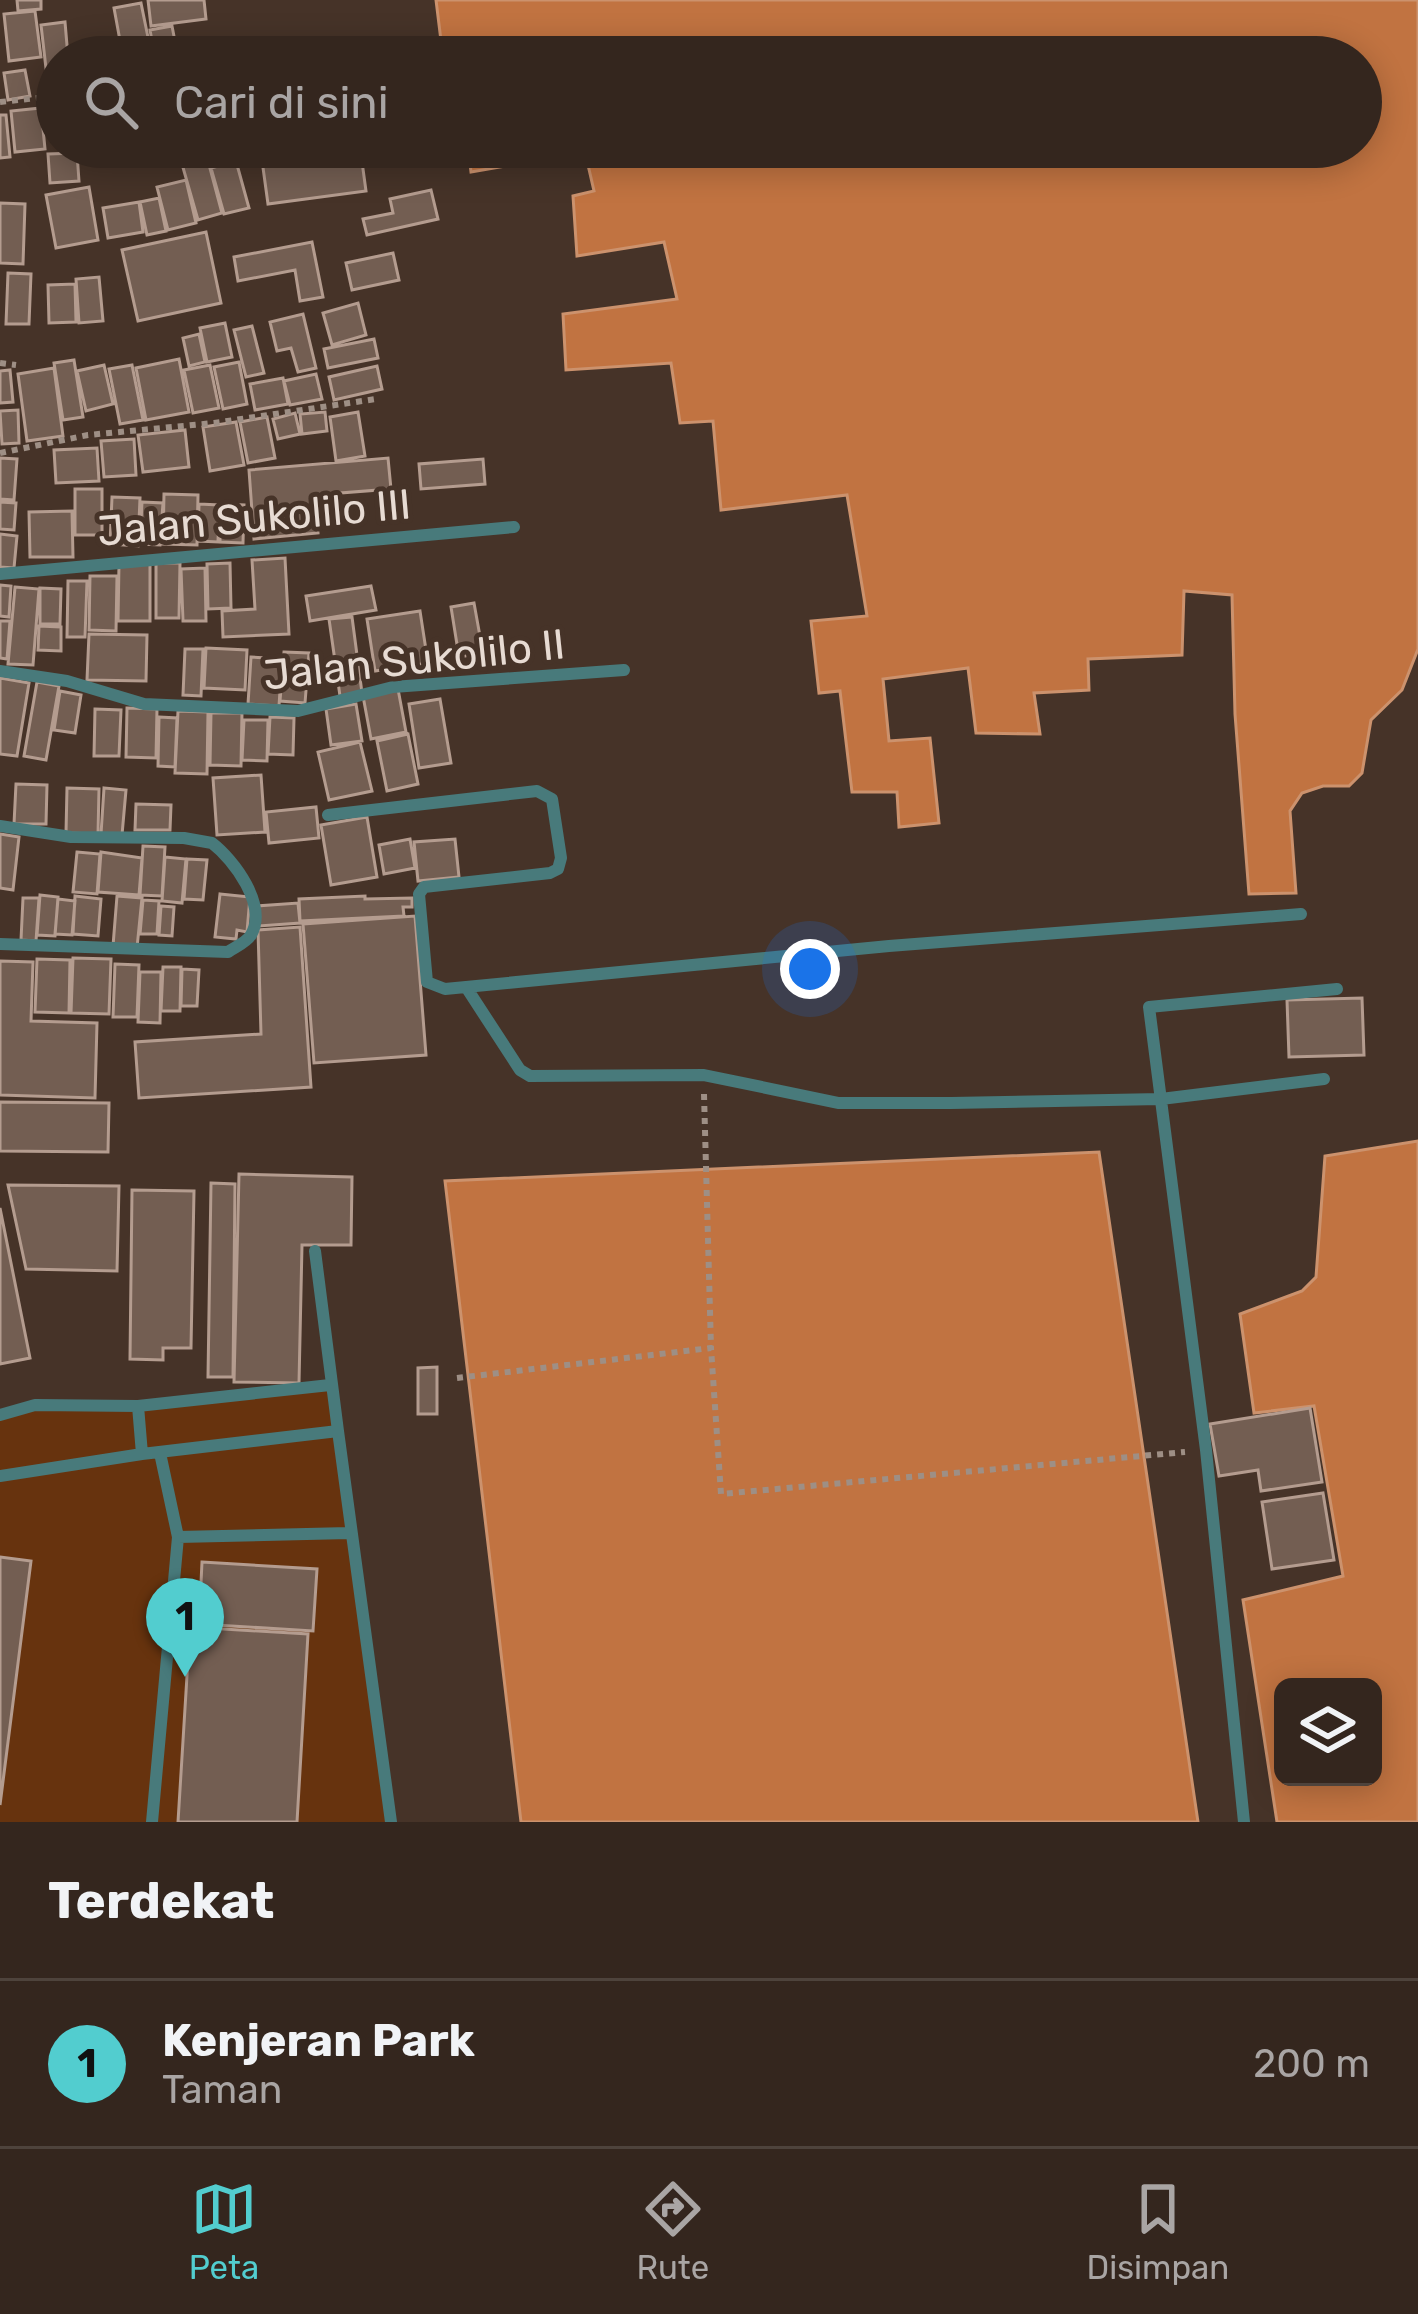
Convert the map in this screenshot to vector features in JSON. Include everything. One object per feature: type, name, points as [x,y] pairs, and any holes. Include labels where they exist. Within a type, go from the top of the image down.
[{"type":"lane","name":"Jalan Sukolilo III","points":[[0,574],[514,527]]},
{"type":"lane","name":"Jalan Sukolilo II","points":[[0,671],[68,681],[144,704],[298,711],[394,687],[624,670]]},
{"type":"lane","points":[[328,815],[537,791],[552,799],[561,858],[558,868],[550,873],[424,887],[419,893],[427,982],[434,988],[468,990],[890,946],[1301,914]]},
{"type":"lane","points":[[0,826],[70,837],[212,842],[253,896],[254,928],[249,939],[228,952],[0,944]]},
{"type":"lane","points":[[1244,1822],[1206,1450],[1149,1006],[1337,989]]},
{"type":"lane","points":[[468,990],[520,1070],[530,1076],[704,1076],[839,1103],[1161,1099],[1324,1079]]},
{"type":"lane","points":[[315,1251],[391,1822]]},
{"type":"lane","points":[[0,1415],[35,1405],[138,1406],[330,1385]]},
{"type":"lane","points":[[138,1406],[142,1454]]},
{"type":"lane","points":[[0,1476],[338,1432]]},
{"type":"lane","points":[[152,1822],[178,1537],[160,1453]]},
{"type":"lane","points":[[178,1537],[349,1533]]},
{"type":"path","points":[[0,102],[36,98]]},
{"type":"path","points":[[0,363],[16,365]]},
{"type":"path","points":[[0,453],[88,435],[214,423],[376,399]]},
{"type":"path","points":[[704,1076],[711,1348],[722,1494],[1174,1454]]},
{"type":"path","points":[[461,1377],[711,1348]]},
{"type":"shaded area","points":[[436,0],[1418,0],[1418,649],[1402,690],[1371,720],[1362,773],[1349,786],[1323,786],[1302,793],[1290,811],[1296,893],[1249,894],[1235,714],[1232,595],[1184,591],[1182,655],[1088,659],[1089,690],[1034,693],[1040,734],[976,733],[968,668],[883,679],[889,741],[930,738],[939,823],[899,827],[897,792],[852,792],[840,691],[819,693],[811,621],[867,616],[847,495],[721,510],[713,421],[680,423],[671,363],[566,370],[563,314],[677,299],[664,242],[577,256],[573,196],[594,191],[589,168],[1382,168],[1382,36],[440,36]]},
{"type":"shaded area","points":[[1418,1141],[1418,1822],[1277,1822],[1243,1600],[1343,1576],[1314,1406],[1254,1413],[1240,1314],[1302,1291],[1316,1277],[1325,1156]]},
{"type":"shaded area","points":[[1099,1152],[1198,1822],[521,1822],[445,1181]]},
{"type":"shaded area","points":[[330,1385],[391,1822],[0,1822],[0,1415],[35,1405],[138,1406]]},
{"type":"building","points":[[17,0],[41,0],[41,9],[18,11]]},
{"type":"building","points":[[148,0],[204,0],[206,19],[151,26]]},
{"type":"building","points":[[141,3],[148,36],[119,36],[114,8]]},
{"type":"building","points":[[35,11],[36,58],[9,61],[4,14]]},
{"type":"building","points":[[65,22],[66,36],[42,36],[41,25]]},
{"type":"building","points":[[172,26],[174,36],[151,36],[150,30]]},
{"type":"building","points":[[25,70],[30,96],[8,100],[4,73]]},
{"type":"building","points":[[36,108],[36,150],[15,152],[11,111]]},
{"type":"building","points":[[0,115],[6,115],[10,157],[0,158]]},
{"type":"building","points":[[49,168],[78,168],[79,181],[50,183]]},
{"type":"building","points":[[183,168],[210,168],[222,213],[198,220]]},
{"type":"building","points":[[211,168],[238,168],[249,208],[224,214]]},
{"type":"building","points":[[263,168],[363,168],[366,191],[268,204]]},
{"type":"building","points":[[186,180],[196,223],[168,230],[157,187]]},
{"type":"building","points":[[89,187],[98,240],[56,248],[46,195]]},
{"type":"building","points":[[431,190],[438,219],[367,235],[363,219],[393,213],[390,199]]},
{"type":"building","points":[[159,198],[166,231],[147,235],[140,202]]},
{"type":"building","points":[[139,202],[143,232],[108,238],[103,208]]},
{"type":"building","points":[[0,203],[25,204],[23,264],[0,263]]},
{"type":"building","points":[[206,232],[221,303],[138,321],[122,250]]},
{"type":"building","points":[[312,242],[323,297],[300,301],[295,270],[238,281],[234,257]]},
{"type":"building","points":[[393,253],[399,280],[352,290],[346,263]]},
{"type":"building","points":[[8,273],[31,274],[29,324],[6,324]]},
{"type":"building","points":[[99,277],[103,321],[79,323],[76,279]]},
{"type":"building","points":[[75,284],[76,322],[49,323],[48,285]]},
{"type":"building","points":[[358,303],[366,335],[332,345],[323,313]]},
{"type":"building","points":[[303,314],[316,368],[298,372],[291,348],[277,351],[270,322]]},
{"type":"building","points":[[225,323],[232,357],[207,362],[200,328]]},
{"type":"building","points":[[252,326],[264,373],[246,377],[234,330]]},
{"type":"building","points":[[199,334],[205,362],[189,366],[183,338]]},
{"type":"building","points":[[374,339],[378,358],[328,368],[324,349]]},
{"type":"building","points":[[179,359],[189,412],[146,420],[136,368]]},
{"type":"building","points":[[74,360],[83,417],[63,420],[54,363]]},
{"type":"building","points":[[239,362],[247,404],[223,409],[214,367]]},
{"type":"building","points":[[104,365],[113,404],[86,411],[77,371]]},
{"type":"building","points":[[132,365],[143,420],[120,424],[109,369]]},
{"type":"building","points":[[210,365],[219,408],[193,413],[184,370]]},
{"type":"building","points":[[377,366],[382,389],[334,400],[329,377]]},
{"type":"building","points":[[54,368],[63,436],[27,441],[18,374]]},
{"type":"building","points":[[10,370],[13,402],[0,403],[0,371]]},
{"type":"building","points":[[316,374],[322,399],[290,405],[284,381]]},
{"type":"building","points":[[283,378],[288,404],[255,410],[250,384]]},
{"type":"building","points":[[18,410],[19,443],[2,444],[0,411]]},
{"type":"building","points":[[325,412],[327,431],[302,434],[300,414]]},
{"type":"building","points":[[358,412],[365,456],[336,461],[330,417]]},
{"type":"building","points":[[295,413],[300,434],[278,439],[273,419]]},
{"type":"building","points":[[267,417],[275,458],[248,463],[240,422]]},
{"type":"building","points":[[236,422],[244,465],[210,471],[203,427]]},
{"type":"building","points":[[185,430],[189,467],[143,472],[138,435]]},
{"type":"building","points":[[134,439],[136,475],[104,477],[101,441]]},
{"type":"building","points":[[97,448],[99,481],[56,483],[54,450]]},
{"type":"building","points":[[0,458],[17,459],[14,500],[0,499]]},
{"type":"building","points":[[388,458],[391,489],[315,495],[318,533],[254,539],[249,470]]},
{"type":"building","points":[[483,459],[485,484],[421,489],[419,464]]},
{"type":"building","points":[[75,489],[102,489],[102,535],[75,535]]},
{"type":"building","points":[[164,494],[198,495],[197,545],[163,544]]},
{"type":"building","points":[[112,497],[140,498],[138,546],[110,544]]},
{"type":"building","points":[[0,502],[16,503],[14,530],[0,529]]},
{"type":"building","points":[[142,502],[163,503],[160,545],[140,544]]},
{"type":"building","points":[[199,504],[219,505],[218,542],[198,541]]},
{"type":"building","points":[[221,504],[244,505],[243,543],[220,542]]},
{"type":"building","points":[[72,511],[73,557],[30,557],[29,512]]},
{"type":"building","points":[[0,534],[17,536],[14,568],[0,567]]},
{"type":"building","points":[[285,558],[289,634],[223,637],[222,611],[255,609],[252,560]]},
{"type":"building","points":[[156,563],[180,563],[179,618],[156,618]]},
{"type":"building","points":[[230,563],[231,608],[208,609],[207,564]]},
{"type":"building","points":[[119,564],[150,564],[150,621],[118,621]]},
{"type":"building","points":[[205,568],[206,621],[183,621],[181,569]]},
{"type":"building","points":[[90,576],[117,576],[116,631],[89,630]]},
{"type":"building","points":[[68,581],[87,581],[85,637],[67,637]]},
{"type":"building","points":[[0,585],[11,586],[9,617],[0,616]]},
{"type":"building","points":[[371,586],[376,610],[310,621],[306,596]]},
{"type":"building","points":[[15,587],[39,589],[33,665],[8,664]]},
{"type":"building","points":[[40,588],[61,589],[60,624],[40,624]]},
{"type":"building","points":[[474,603],[483,653],[459,657],[451,607]]},
{"type":"building","points":[[420,611],[428,663],[375,671],[367,619]]},
{"type":"building","points":[[352,617],[362,693],[340,696],[329,619]]},
{"type":"building","points":[[0,621],[10,621],[7,659],[0,658]]},
{"type":"building","points":[[39,626],[61,627],[61,651],[38,650]]},
{"type":"building","points":[[89,634],[147,635],[146,681],[87,680]]},
{"type":"building","points":[[206,648],[247,650],[245,690],[204,688]]},
{"type":"building","points":[[185,649],[203,649],[201,696],[183,695]]},
{"type":"building","points":[[284,652],[309,653],[305,703],[280,701]]},
{"type":"building","points":[[251,657],[282,659],[279,706],[248,704]]},
{"type":"building","points":[[0,678],[29,683],[17,756],[0,754]]},
{"type":"building","points":[[37,682],[59,686],[46,760],[24,756]]},
{"type":"building","points":[[398,689],[406,732],[371,739],[363,696]]},
{"type":"building","points":[[60,691],[81,695],[75,733],[54,730]]},
{"type":"building","points":[[440,699],[451,763],[419,768],[409,704]]},
{"type":"building","points":[[356,704],[362,741],[331,745],[326,709]]},
{"type":"building","points":[[127,708],[157,709],[156,758],[126,757]]},
{"type":"building","points":[[95,709],[121,710],[119,756],[94,756]]},
{"type":"building","points":[[178,711],[208,712],[207,774],[175,773]]},
{"type":"building","points":[[211,713],[242,713],[241,766],[210,765]]},
{"type":"building","points":[[159,717],[177,718],[175,767],[158,766]]},
{"type":"building","points":[[270,717],[294,718],[293,755],[268,754]]},
{"type":"building","points":[[244,720],[268,720],[267,761],[242,760]]},
{"type":"building","points":[[408,734],[418,784],[387,791],[377,741]]},
{"type":"building","points":[[360,742],[372,791],[329,800],[318,752]]},
{"type":"building","points":[[261,775],[265,832],[217,835],[213,778]]},
{"type":"building","points":[[16,784],[47,785],[46,824],[14,824]]},
{"type":"building","points":[[67,788],[99,789],[98,834],[66,833]]},
{"type":"building","points":[[104,788],[126,790],[122,835],[101,834]]},
{"type":"building","points":[[136,804],[171,805],[170,830],[135,830]]},
{"type":"building","points":[[316,807],[319,838],[269,843],[266,812]]},
{"type":"building","points":[[367,817],[377,877],[331,885],[321,825]]},
{"type":"building","points":[[0,834],[19,837],[13,890],[0,888]]},
{"type":"building","points":[[410,839],[415,868],[384,874],[379,845]]},
{"type":"building","points":[[455,839],[459,877],[418,881],[414,842]]},
{"type":"building","points":[[143,846],[165,847],[162,896],[140,895]]},
{"type":"building","points":[[77,852],[100,854],[97,894],[73,892]]},
{"type":"building","points":[[101,852],[142,858],[139,895],[98,892]]},
{"type":"building","points":[[165,857],[186,859],[182,903],[162,901]]},
{"type":"building","points":[[187,859],[207,860],[203,900],[184,899]]},
{"type":"building","points":[[220,894],[250,897],[247,932],[237,930],[236,939],[215,937]]},
{"type":"building","points":[[40,895],[58,897],[55,936],[37,935]]},
{"type":"building","points":[[75,896],[101,899],[98,936],[73,934]]},
{"type":"building","points":[[117,896],[142,898],[137,948],[113,946]]},
{"type":"building","points":[[23,898],[39,898],[36,941],[21,940]]},
{"type":"building","points":[[412,898],[412,907],[403,907],[404,916],[300,921],[299,899]]},
{"type":"building","points":[[58,899],[75,901],[72,935],[55,934]]},
{"type":"building","points":[[143,900],[159,901],[157,934],[140,934]]},
{"type":"building","points":[[298,903],[300,923],[259,926],[257,906]]},
{"type":"building","points":[[161,906],[174,907],[172,936],[159,935]]},
{"type":"building","points":[[415,916],[426,1055],[314,1063],[303,924]]},
{"type":"building","points":[[300,927],[311,1087],[139,1098],[135,1042],[261,1034],[258,930]]},
{"type":"building","points":[[73,958],[111,959],[109,1014],[71,1013]]},
{"type":"building","points":[[37,959],[70,960],[69,1013],[35,1012]]},
{"type":"building","points":[[0,961],[33,962],[31,1021],[97,1023],[95,1098],[0,1095]]},
{"type":"building","points":[[115,964],[139,965],[137,1017],[113,1017]]},
{"type":"building","points":[[163,967],[181,967],[180,1011],[161,1011]]},
{"type":"building","points":[[182,969],[199,970],[197,1006],[181,1006]]},
{"type":"building","points":[[140,972],[161,972],[160,1023],[138,1022]]},
{"type":"building","points":[[1362,998],[1364,1055],[1289,1057],[1287,1000]]},
{"type":"building","points":[[0,1102],[109,1103],[108,1152],[0,1151]]},
{"type":"building","points":[[239,1174],[352,1177],[351,1245],[302,1245],[299,1383],[234,1382]]},
{"type":"building","points":[[211,1183],[235,1184],[233,1377],[208,1377]]},
{"type":"building","points":[[8,1185],[119,1186],[117,1271],[26,1269]]},
{"type":"building","points":[[132,1190],[194,1191],[191,1348],[163,1348],[163,1360],[130,1359]]},
{"type":"building","points":[[0,1208],[30,1358],[0,1364]]},
{"type":"building","points":[[437,1367],[437,1414],[418,1414],[418,1368]]},
{"type":"building","points":[[1310,1408],[1322,1482],[1261,1491],[1258,1470],[1219,1476],[1210,1424]]},
{"type":"building","points":[[1323,1493],[1334,1560],[1272,1569],[1262,1502]]},
{"type":"building","points":[[0,1557],[31,1561],[0,1805]]},
{"type":"building","points":[[202,1562],[317,1569],[313,1631],[199,1624]]},
{"type":"building","points":[[190,1627],[308,1634],[297,1822],[178,1822]]},
{"type":"place","name":"Kenjeran Park","points":[[185,1677]]}]
